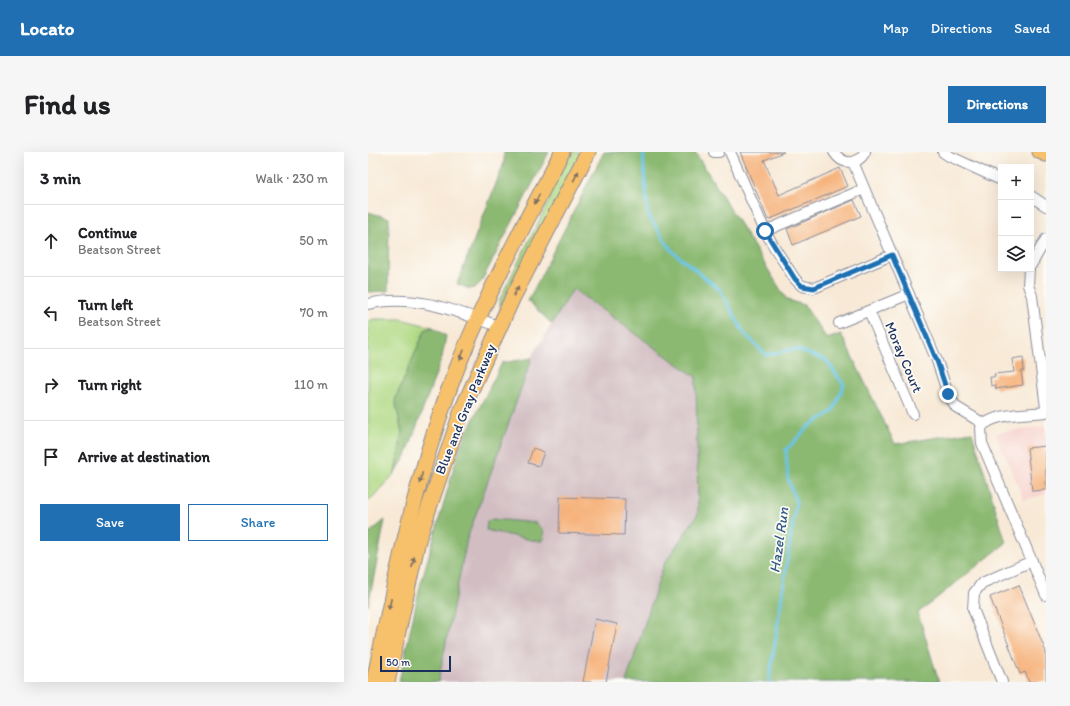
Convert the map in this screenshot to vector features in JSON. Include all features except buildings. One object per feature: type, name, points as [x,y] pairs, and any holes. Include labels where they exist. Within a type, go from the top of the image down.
[{"type":"highway","name":"Blue and Gray Parkway","points":[[374,682],[392,593],[423,471],[448,392],[478,319],[562,152]]},
{"type":"highway","name":"Blue and Gray Parkway","points":[[387,682],[418,540],[462,410],[498,326],[588,152]]},
{"type":"main road","points":[[1040,152],[1046,155]]},
{"type":"street","points":[[714,152],[719,152]]},
{"type":"street","points":[[730,152],[765,231],[784,262],[802,286],[814,288],[892,255]]},
{"type":"street","points":[[834,152],[842,161],[853,162],[858,160],[865,152]]},
{"type":"street","points":[[943,152],[948,156],[998,179]]},
{"type":"street","points":[[853,162],[937,361],[948,394],[956,407],[984,424]]},
{"type":"street","points":[[765,231],[864,189]]},
{"type":"street","points":[[1034,198],[1046,206]]},
{"type":"street","points":[[1034,260],[1046,238]]},
{"type":"street","points":[[1029,272],[1028,285],[1032,296],[1046,408]]},
{"type":"street","points":[[839,323],[908,294]]},
{"type":"street","points":[[368,304],[396,300],[412,301],[463,313],[498,326]]},
{"type":"street","name":"Moray Court","points":[[870,311],[913,414]]},
{"type":"street","points":[[1046,412],[997,418],[989,420],[981,428],[982,443],[1046,595]]},
{"type":"street","points":[[1002,682],[973,609],[974,593],[982,583],[1032,562]]},
{"type":"shaded area","points":[[573,289],[696,377],[698,515],[664,564],[626,682],[438,682],[467,539],[528,363]]},
{"type":"shaded area","points":[[1046,426],[1046,494],[1024,500],[995,433]]},
{"type":"green space","points":[[504,152],[549,152],[481,282],[475,288],[470,289],[457,284],[504,163]]},
{"type":"green space","points":[[569,152],[583,152],[500,307],[500,299],[549,201],[555,181]]},
{"type":"green space","points":[[604,152],[695,152],[787,300],[804,305],[827,339],[841,334],[895,444],[972,432],[1006,543],[918,613],[939,682],[626,682],[664,564],[698,514],[696,377],[573,289],[552,324],[528,301]]},
{"type":"green space","points":[[368,212],[389,218],[388,291],[368,292]]},
{"type":"green space","points":[[375,319],[400,319],[433,327],[425,330],[395,400],[402,433],[395,473],[368,502],[368,321]]},
{"type":"green space","points":[[433,327],[446,336],[442,357],[406,456],[395,473],[402,433],[395,400],[425,330]]},
{"type":"green space","points":[[532,358],[467,539],[438,682],[399,682],[419,590],[460,446],[502,363]]},
{"type":"green space","points":[[492,519],[536,523],[543,530],[544,539],[541,541],[536,541],[486,530],[487,522]]},
{"type":"green space","points":[[385,520],[368,606],[368,534]]},
{"type":"waterway","name":"Hazel Run","points":[[645,152],[643,157],[648,215],[672,251],[720,290],[744,333],[766,355],[795,349],[826,360],[844,385],[833,411],[808,427],[786,450],[788,479],[796,502],[769,682]]},
{"type":"route","points":[[765,231],[795,279],[802,286],[814,288],[892,255],[937,361],[948,394]]}]
